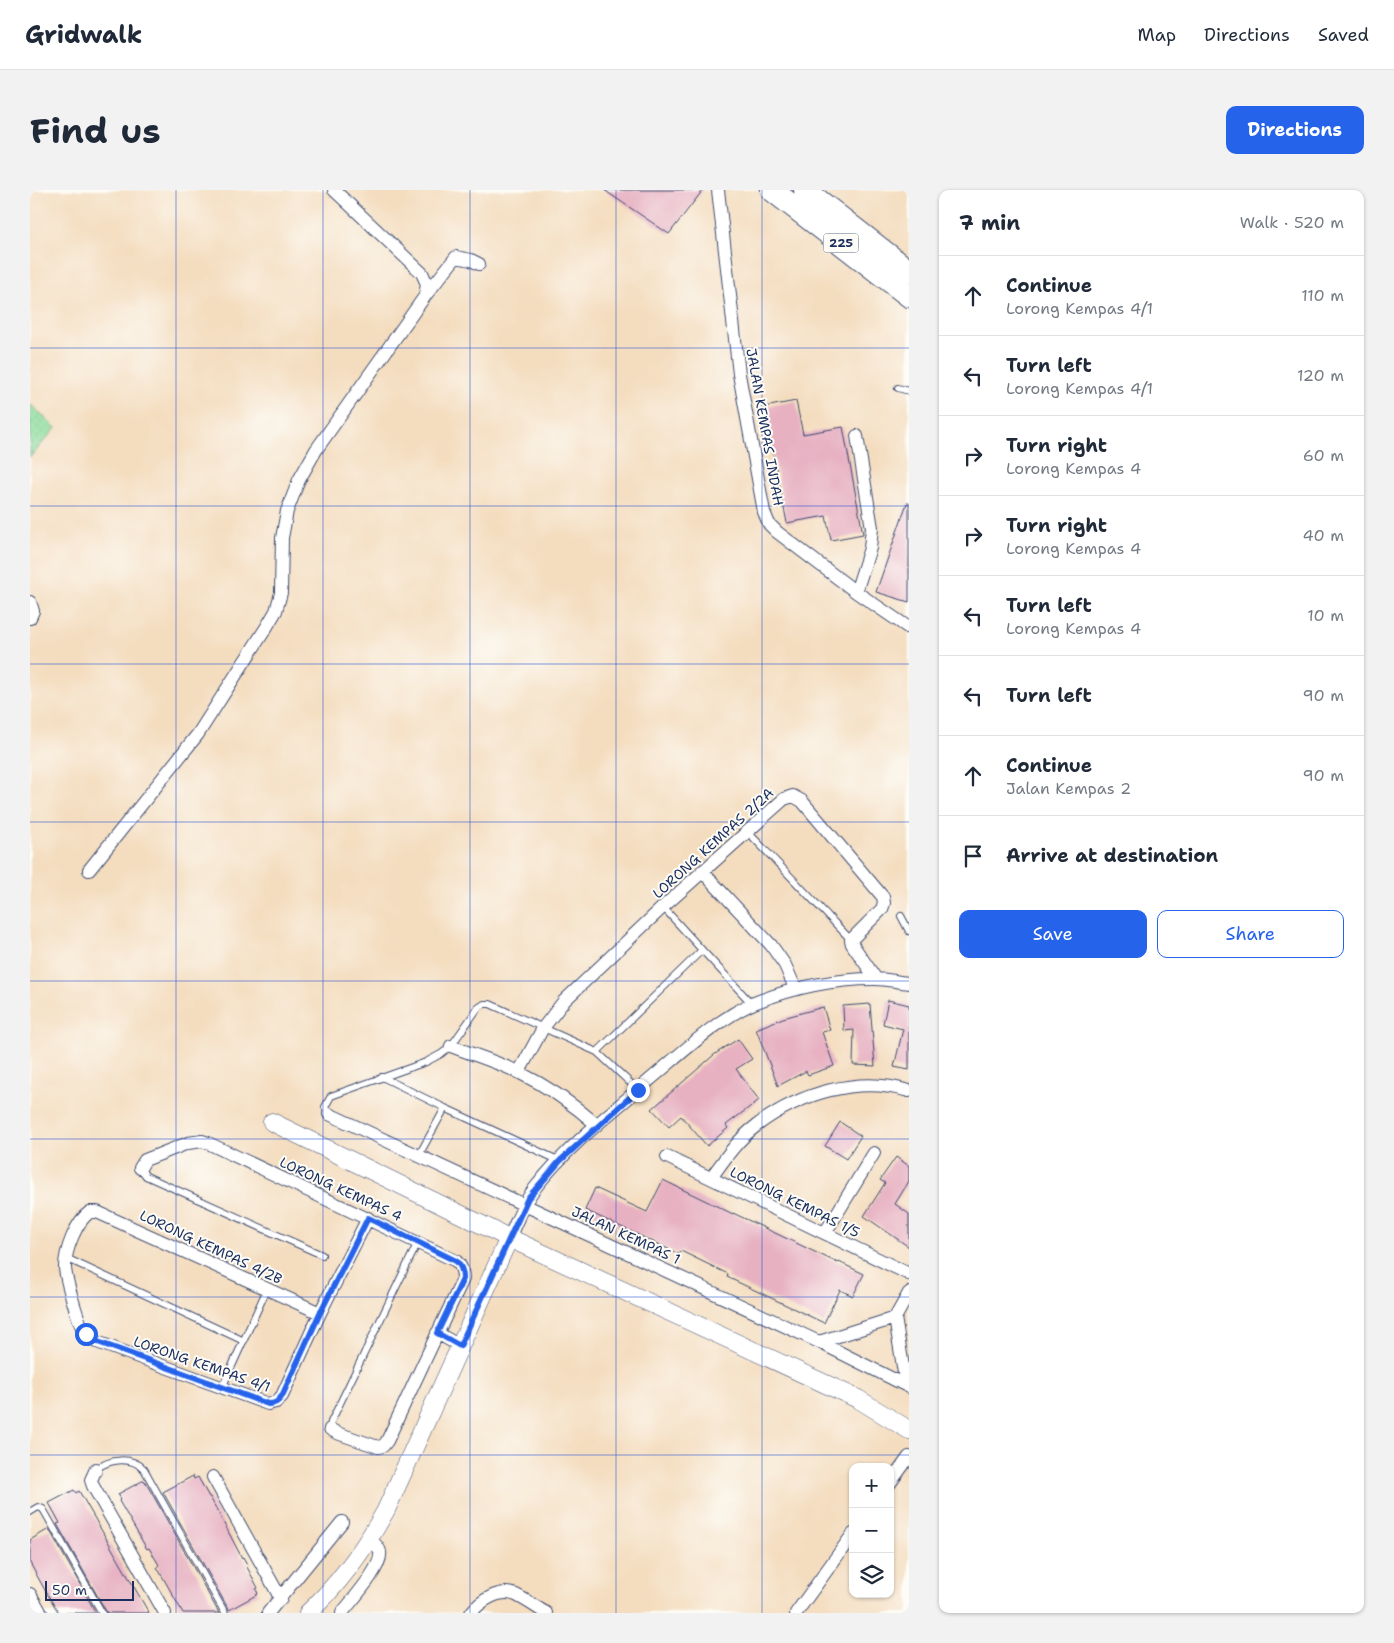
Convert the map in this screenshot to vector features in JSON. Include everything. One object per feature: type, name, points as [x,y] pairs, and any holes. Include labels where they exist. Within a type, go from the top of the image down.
[{"type":"highway","name":"225","points":[[772,190],[909,296]]},
{"type":"highway","name":"225","points":[[805,190],[909,271]]},
{"type":"street","points":[[334,190],[422,273],[427,284],[425,296]]},
{"type":"street","name":"JALAN KEMPAS INDAH","points":[[718,190],[739,374],[764,512],[769,524],[856,592],[909,628]]},
{"type":"street","points":[[90,870],[198,734],[276,611],[281,593],[282,538],[287,511],[299,480],[316,450],[425,296],[456,257],[479,264]]},
{"type":"street","points":[[856,592],[872,538],[857,436]]},
{"type":"street","points":[[30,602],[33,611],[30,618]]},
{"type":"street","name":"LORONG KEMPAS 2/2A","points":[[519,1072],[543,1028],[564,1001],[702,871],[784,798],[793,796],[802,800],[883,897],[882,909],[851,940]]},
{"type":"street","points":[[702,871],[772,944],[785,965],[795,988]]},
{"type":"street","points":[[851,940],[876,979]]},
{"type":"street","points":[[308,1613],[335,1584],[370,1539],[386,1510],[524,1204],[535,1188],[560,1161],[597,1125],[695,1041],[752,1004],[795,988],[837,982],[876,979],[909,984]]},
{"type":"street","points":[[451,1046],[519,1072],[559,1095],[597,1125]]},
{"type":"street","points":[[711,1178],[731,1149],[755,1126],[788,1106],[829,1090],[863,1085],[909,1091]]},
{"type":"street","name":"JALAN KEMPAS 1","points":[[329,1114],[819,1342],[908,1386]]},
{"type":"street","points":[[272,1122],[509,1238],[858,1399],[909,1430]]},
{"type":"street","name":"LORONG KEMPAS 4","points":[[140,1168],[145,1160],[188,1143],[202,1141],[368,1218],[460,1264],[463,1279],[387,1441],[383,1446],[378,1447],[337,1434],[330,1428]]},
{"type":"street","points":[[825,1233],[874,1153]]},
{"type":"street","name":"LORONG KEMPAS 1/5","points":[[667,1158],[909,1274]]},
{"type":"street","name":"LORONG KEMPAS 4/2B","points":[[66,1258],[74,1233],[83,1218],[90,1212],[97,1212],[320,1313]]},
{"type":"street","name":"LORONG KEMPAS 4/1","points":[[66,1258],[65,1272],[80,1323],[86,1334],[98,1342],[268,1404],[276,1402],[282,1396],[320,1313],[368,1218]]},
{"type":"street","points":[[908,1386],[895,1318],[909,1293]]},
{"type":"street","points":[[819,1342],[895,1318]]},
{"type":"street","points":[[437,1333],[460,1346]]},
{"type":"street","points":[[894,1478],[909,1457]]},
{"type":"street","points":[[96,1469],[91,1480],[93,1486],[165,1613]]},
{"type":"street","points":[[213,1477],[281,1599]]},
{"type":"street","points":[[268,1613],[342,1522]]},
{"type":"street","points":[[342,1613],[374,1572],[379,1560],[380,1552],[378,1547],[370,1539]]},
{"type":"street","points":[[796,1613],[849,1540]]},
{"type":"street","points":[[30,1594],[41,1613]]},
{"type":"street","points":[[471,1613],[476,1607],[494,1595],[514,1594],[546,1613]]},
{"type":"lane","points":[[898,388],[909,391]]},
{"type":"lane","points":[[747,831],[851,940]]},
{"type":"lane","points":[[663,908],[752,1004]]},
{"type":"lane","points":[[902,916],[909,931]]},
{"type":"lane","points":[[597,1052],[702,950]]},
{"type":"lane","points":[[329,1114],[325,1107],[331,1096],[426,1062],[441,1054],[451,1046],[478,1008],[484,1004],[490,1004],[597,1052],[638,1090]]},
{"type":"lane","points":[[382,1077],[560,1161]]},
{"type":"lane","points":[[419,1155],[445,1108]]},
{"type":"lane","points":[[140,1168],[146,1176],[322,1255]]},
{"type":"lane","points":[[330,1428],[331,1422],[418,1242]]},
{"type":"lane","points":[[66,1258],[244,1341]]},
{"type":"lane","points":[[222,1388],[268,1290]]},
{"type":"lane","points":[[96,1469],[112,1461],[132,1461],[144,1469],[225,1613]]},
{"type":"lane","points":[[30,1512],[38,1506],[44,1509],[102,1613]]},
{"type":"green space","points":[[30,404],[56,428],[30,457]]},
{"type":"building","points":[[604,190],[703,190],[669,234]]},
{"type":"building","points":[[796,401],[803,434],[843,427],[863,534],[831,540],[826,516],[787,523],[764,407]]},
{"type":"building","points":[[907,503],[909,503],[909,602],[876,592]]},
{"type":"building","points":[[888,1000],[909,1005],[909,1070],[894,1067],[903,1029],[883,1024]]},
{"type":"building","points":[[870,1004],[875,1066],[853,1065],[854,1030],[844,1031],[843,1006]]},
{"type":"building","points":[[823,1007],[830,1030],[822,1032],[834,1066],[808,1075],[806,1071],[778,1086],[756,1029],[783,1018]]},
{"type":"building","points":[[738,1039],[752,1059],[736,1069],[759,1100],[726,1125],[728,1128],[707,1146],[681,1116],[669,1127],[652,1109],[715,1054]]},
{"type":"building","points":[[840,1122],[861,1136],[846,1159],[825,1146]]},
{"type":"building","points":[[896,1157],[909,1166],[909,1181],[895,1204],[909,1214],[909,1247],[864,1216],[885,1183],[880,1180]]},
{"type":"building","points":[[663,1180],[864,1274],[853,1296],[840,1290],[824,1323],[727,1277],[728,1274],[681,1251],[679,1254],[585,1210],[595,1188],[647,1212]]},
{"type":"building","points":[[193,1476],[194,1479],[198,1477],[210,1497],[258,1588],[256,1589],[258,1594],[229,1610],[163,1492]]},
{"type":"building","points":[[144,1480],[219,1613],[183,1613],[157,1567],[159,1565],[149,1548],[147,1549],[119,1501],[121,1499],[118,1494]]},
{"type":"building","points":[[74,1490],[76,1493],[79,1491],[149,1613],[107,1613],[57,1524],[60,1523],[49,1503]]},
{"type":"building","points":[[49,1529],[96,1613],[59,1613],[46,1592],[30,1563],[30,1540]]},
{"type":"route","points":[[86,1334],[98,1342],[268,1404],[273,1404],[282,1396],[320,1313],[368,1218],[460,1264],[463,1279],[437,1333],[460,1346],[528,1198],[560,1161],[597,1125],[638,1090]]}]
